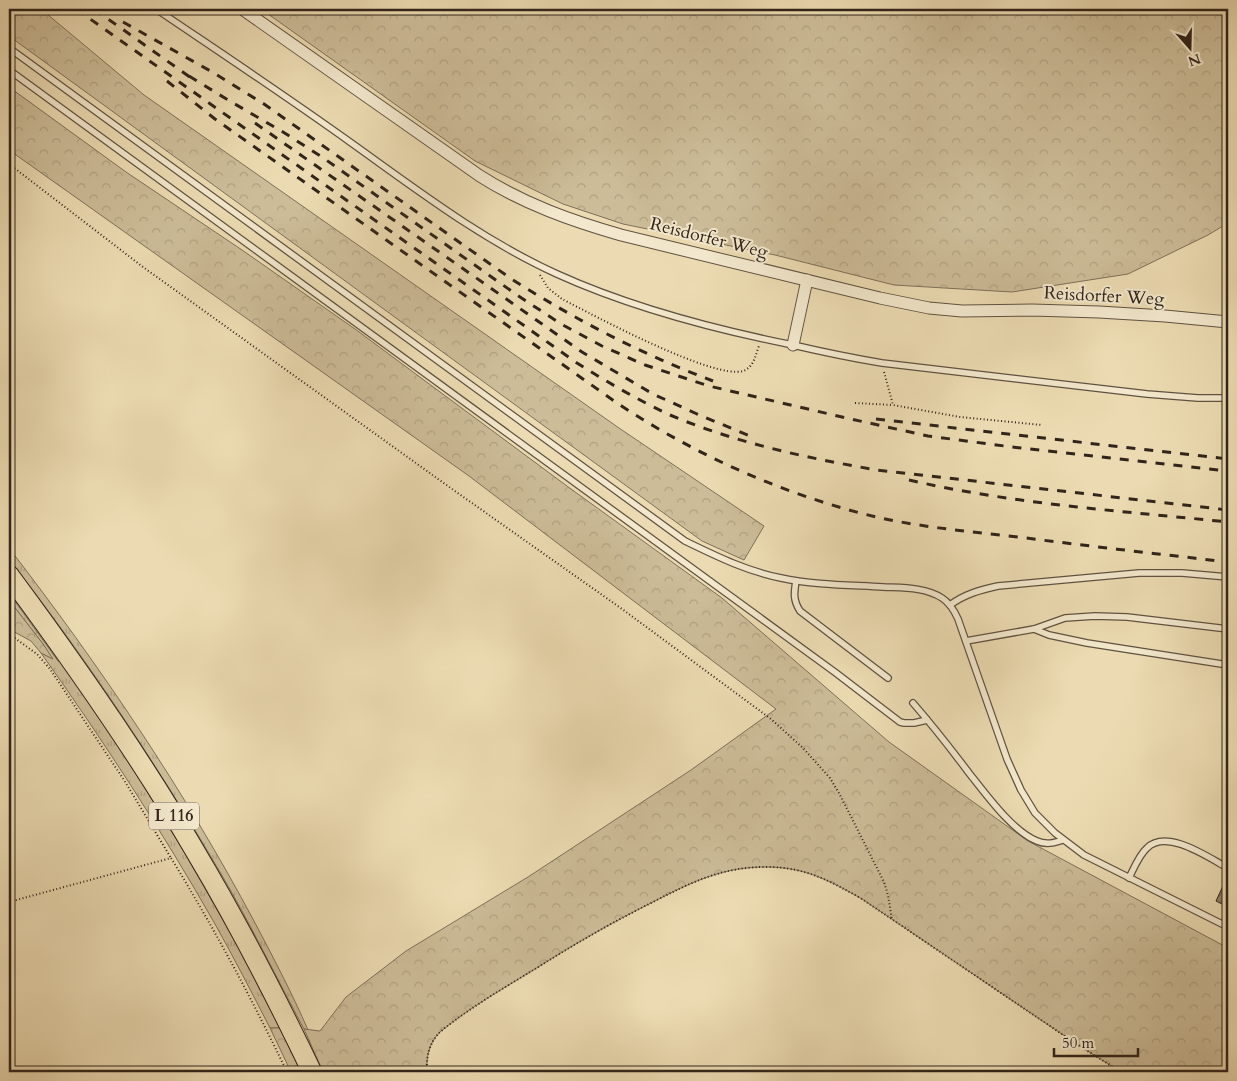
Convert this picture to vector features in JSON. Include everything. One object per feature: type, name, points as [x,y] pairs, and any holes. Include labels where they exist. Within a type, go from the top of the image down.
[{"type":"main road","name":"L 116","points":[[9,575],[90,687],[194,850],[252,952],[312,1072]]},
{"type":"street","name":"Reisdorfer Weg","points":[[242,9],[488,181],[522,199],[563,217],[603,230],[898,302],[940,310],[1091,312],[1228,322]]},
{"type":"street","points":[[793,346],[807,280]]},
{"type":"lane","points":[[156,9],[457,218],[532,262],[583,285],[640,306],[761,339],[856,359],[1147,394],[1228,398]]},
{"type":"lane","points":[[9,48],[685,541],[746,569],[796,581],[915,589],[936,594],[942,598],[950,605],[958,618],[1007,759],[1021,790],[1035,813],[1054,833],[1084,855],[1228,927]]},
{"type":"lane","points":[[9,70],[828,667],[895,719],[910,724],[927,720]]},
{"type":"lane","points":[[950,605],[966,595],[985,588],[1077,578],[1147,572],[1182,573],[1228,578]]},
{"type":"lane","points":[[796,581],[794,597],[800,611],[888,678]]},
{"type":"lane","points":[[966,641],[1034,629],[1065,618],[1095,616],[1127,617],[1228,629]]},
{"type":"lane","points":[[1034,629],[1049,635],[1087,643],[1228,665]]},
{"type":"lane","points":[[913,703],[991,801],[1019,829],[1034,840],[1042,843],[1049,844],[1063,840]]},
{"type":"lane","points":[[1129,878],[1147,848],[1161,841],[1186,846],[1228,868]]},
{"type":"path","points":[[9,164],[151,273],[444,484],[622,609],[771,718],[803,748],[826,773],[837,789],[884,882],[892,920]]},
{"type":"path","points":[[532,262],[548,288],[562,300],[660,347],[711,367],[733,372],[746,370],[753,362],[761,339]]},
{"type":"path","points":[[882,363],[893,405]]},
{"type":"path","points":[[855,403],[893,405],[960,417],[1042,425]]},
{"type":"path","points":[[9,634],[37,654],[50,669],[129,788],[234,966],[287,1072]]},
{"type":"path","points":[[9,902],[171,858]]},
{"type":"path","points":[[427,1072],[426,1062],[431,1044],[444,1028],[606,926],[670,893],[713,874],[735,869],[763,867],[804,871],[831,881],[862,899],[1121,1072]]},
{"type":"green space","points":[[9,9],[41,9],[144,95],[619,428],[764,526],[744,560],[702,541],[9,36]]},
{"type":"green space","points":[[261,9],[938,9],[969,11],[1006,9],[1228,9],[1228,223],[1208,235],[1128,274],[1012,292],[894,285],[775,255],[623,224],[563,204],[475,161]]},
{"type":"green space","points":[[9,87],[126,172],[355,329],[722,598],[889,742],[1028,841],[1228,948],[1228,1072],[1121,1072],[862,899],[829,881],[807,873],[783,868],[753,867],[723,872],[694,882],[666,895],[592,934],[499,991],[440,1032],[429,1050],[427,1072],[323,1072],[304,1029],[320,1031],[346,997],[406,951],[528,877],[691,770],[776,709],[469,476],[9,150]]},
{"type":"green space","points":[[9,548],[108,683],[170,777],[254,921],[308,1030],[304,1029],[231,891],[196,831],[93,673],[9,559]]},
{"type":"green space","points":[[9,593],[58,661],[61,662],[125,756],[183,850],[240,950],[280,1028],[270,1028],[195,889],[109,752],[41,653],[51,658],[43,644],[9,600]]},
{"type":"green space","points":[[9,600],[53,659],[41,653],[31,641],[9,629]]},
{"type":"green space","points":[[270,1028],[280,1028],[301,1072],[291,1072]]},
{"type":"building","points":[[1228,875],[1228,907],[1216,901]]},
{"type":"railway","points":[[76,9],[577,363],[670,415],[746,442],[877,470],[1228,510]]},
{"type":"railway","points":[[94,9],[194,80]]},
{"type":"railway","points":[[123,22],[214,73],[264,104],[534,293],[608,335],[686,371],[713,381]]},
{"type":"railway","points":[[189,76],[322,157],[561,324],[602,346],[645,365],[709,386],[928,436],[1228,471]]},
{"type":"railway","points":[[167,81],[215,119],[617,403],[676,439],[736,469],[831,505],[902,522],[960,531],[1228,562]]},
{"type":"railway","points":[[255,123],[582,352],[653,394],[750,436]]},
{"type":"railway","points":[[876,419],[1228,459]]},
{"type":"railway","points":[[909,480],[1028,501],[1228,522]]}]
